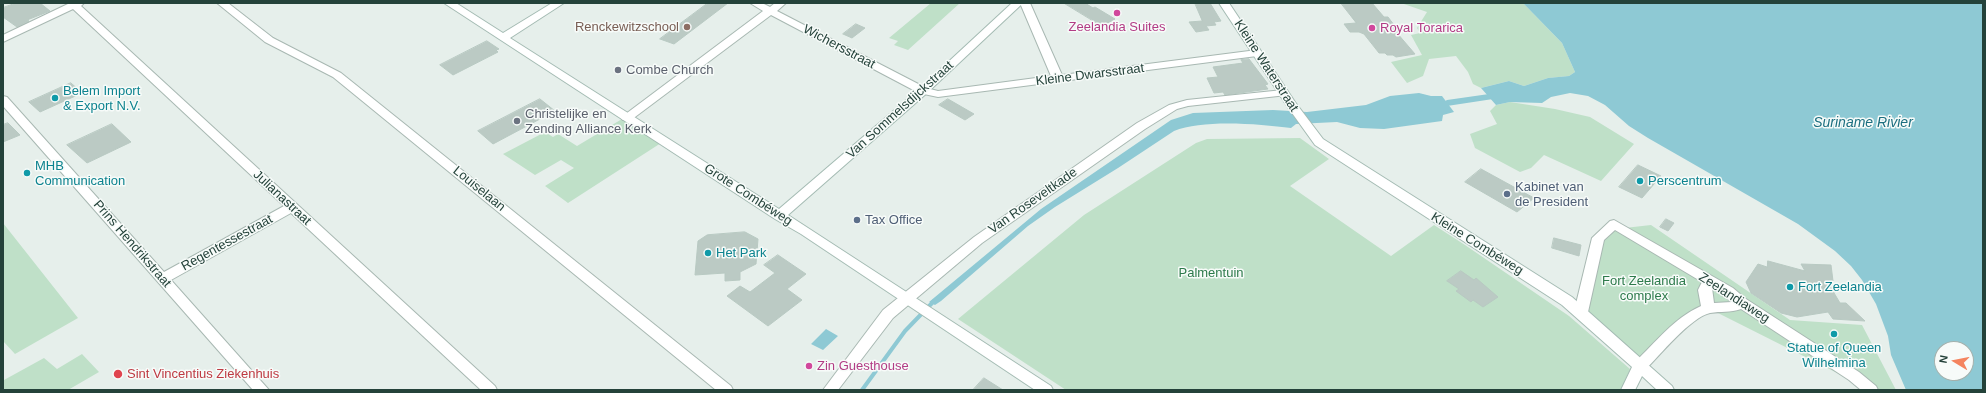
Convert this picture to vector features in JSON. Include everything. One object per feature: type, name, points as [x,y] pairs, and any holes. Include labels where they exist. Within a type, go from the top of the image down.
[{"type":"street","name":"Louiselaan","points":[[222,3],[269,40],[337,75],[726,390]]},
{"type":"street","name":"Grote Combéweg","points":[[449,3],[911,300],[1046,390]]},
{"type":"street","points":[[503,38],[559,3]]},
{"type":"street","name":"Wichersstraat","points":[[755,3],[923,91]]},
{"type":"street","points":[[627,118],[781,3]]},
{"type":"street","name":"Van Sommelsdijckstraat","points":[[779,216],[923,91],[1018,3]]},
{"type":"street","points":[[1024,3],[1058,79]]},
{"type":"street","name":"Kleine Waterstraat","points":[[1224,3],[1308,130]]},
{"type":"street","points":[[3,39],[77,4]]},
{"type":"street","name":"Julianastraat","points":[[77,4],[292,207],[490,390]]},
{"type":"street","name":"Kleine Dwarsstraat","points":[[923,91],[938,94],[1257,53]]},
{"type":"street","name":"Van Roseveltkade","points":[[830,390],[888,314],[911,300],[978,240],[1013,214],[1141,126],[1173,107],[1187,103],[1283,93]]},
{"type":"street","name":"Prins Hendrikstraat","points":[[3,99],[262,390]]},
{"type":"street","name":"Kleine Combéweg","points":[[1308,130],[1328,149],[1511,264],[1581,312],[1667,390]]},
{"type":"street","name":"Regentessestraat","points":[[162,279],[292,207]]},
{"type":"street","name":"Zeelandiaweg","points":[[1581,312],[1598,238],[1614,224],[1728,291],[1741,304],[1854,376],[1871,390]]},
{"type":"street","points":[[1708,308],[1705,290],[1710,281]]},
{"type":"street","points":[[1628,390],[1640,366],[1682,324],[1698,311],[1708,308],[1736,307],[1741,304]]},
{"type":"green space","points":[[931,3],[960,3],[908,50],[894,45],[898,41],[889,38]]},
{"type":"green space","points":[[1401,3],[1523,3],[1562,43],[1575,72],[1569,76],[1548,78],[1524,86],[1509,81],[1481,88],[1473,84],[1468,72],[1456,56],[1429,59],[1423,76],[1407,83],[1391,62],[1422,55],[1411,35],[1420,33],[1417,28],[1427,12]]},
{"type":"green space","points":[[1510,102],[1555,109],[1590,117],[1634,144],[1601,181],[1544,155],[1531,168],[1520,172],[1475,148],[1470,134],[1497,124],[1490,111],[1496,105]]},
{"type":"green space","points":[[622,119],[661,143],[568,203],[545,186],[574,168],[561,160],[535,175],[503,154],[545,132],[553,137],[558,134],[577,146]]},
{"type":"green space","name":"Palmentuin","points":[[1300,138],[1329,159],[1290,186],[1391,256],[1434,225],[1569,316],[1630,369],[1621,390],[1066,390],[958,319],[1084,215],[1196,143],[1207,139]]},
{"type":"green space","points":[[3,223],[78,318],[15,354],[3,341]]},
{"type":"green space","name":"Fort Zeelandia complex","points":[[1651,225],[1790,320],[1862,325],[1896,390],[1871,390],[1708,308],[1640,366],[1581,312],[1600,236],[1607,230]]},
{"type":"green space","points":[[82,354],[99,372],[68,390],[3,390],[3,379],[4,380],[44,358],[57,369]]},
{"type":"water","name":"Suriname Rivier","points":[[1523,3],[1983,3],[1983,390],[1906,390],[1891,355],[1888,336],[1876,304],[1862,280],[1851,266],[1835,251],[1798,224],[1648,138],[1629,126],[1605,105],[1588,96],[1570,93],[1551,97],[1542,103],[1510,102],[1496,105],[1481,88],[1509,81],[1524,86],[1548,78],[1569,76],[1575,72],[1562,43]]},
{"type":"water","points":[[1419,93],[1431,96],[1442,96],[1454,112],[1443,115],[1442,121],[1384,129],[1360,128],[1337,122],[1296,124],[1291,128],[1248,124],[1215,124],[1186,127],[1174,131],[1028,226],[941,301],[935,305],[929,302],[1041,209],[1171,120],[1193,113],[1273,110],[1307,112],[1366,105],[1390,96]]},
{"type":"water","points":[[826,329],[838,336],[823,350],[811,344]]},
{"type":"building","points":[[16,3],[40,3],[50,11],[27,20],[29,21],[17,27],[3,17],[3,8]]},
{"type":"building","name":"Renckewitzschool","points":[[708,3],[728,3],[674,44],[660,39]]},
{"type":"building","points":[[1064,3],[1085,3],[1115,19],[1102,26]]},
{"type":"building","points":[[1195,3],[1210,3],[1221,21],[1214,22],[1216,25],[1206,26],[1209,30],[1196,32],[1189,22],[1202,21]]},
{"type":"building","name":"Royal Torarica","points":[[1341,3],[1372,3],[1384,17],[1388,17],[1400,33],[1397,33],[1415,54],[1396,57],[1385,53],[1379,53],[1364,34],[1359,32],[1350,32],[1344,24],[1356,23]]},
{"type":"building","points":[[856,24],[865,28],[852,38],[843,34]]},
{"type":"building","points":[[487,41],[499,49],[496,50],[498,52],[453,75],[440,65]]},
{"type":"building","points":[[1249,59],[1268,84],[1265,85],[1268,89],[1225,95],[1223,92],[1214,93],[1207,78],[1218,77],[1213,67],[1243,63],[1241,60]]},
{"type":"building","name":"Belem Import & Export N.V.","points":[[71,83],[82,93],[40,112],[29,102]]},
{"type":"building","name":"Christelijke en Zending Alliance Kerk","points":[[540,99],[555,111],[493,144],[478,131]]},
{"type":"building","points":[[948,99],[974,114],[965,120],[939,105]]},
{"type":"building","points":[[8,123],[20,135],[3,142],[3,125]]},
{"type":"building","points":[[112,124],[131,142],[87,163],[67,145]]},
{"type":"building","name":"Perscentrum","points":[[1638,165],[1661,176],[1642,198],[1619,187]]},
{"type":"building","name":"Kabinet van de President","points":[[1481,169],[1534,198],[1517,212],[1465,182]]},
{"type":"building","points":[[1666,219],[1674,223],[1668,231],[1660,227]]},
{"type":"building","name":"Het Park","points":[[745,232],[758,239],[756,264],[740,272],[740,280],[725,281],[725,273],[695,275],[698,241],[707,235]]},
{"type":"building","points":[[1554,238],[1581,245],[1579,256],[1552,248]]},
{"type":"building","points":[[778,255],[806,274],[787,289],[802,300],[768,326],[727,296],[740,286],[750,292],[775,273],[764,265]]},
{"type":"building","name":"Fort Zeelandia","points":[[1768,261],[1805,271],[1801,264],[1831,265],[1833,281],[1827,281],[1840,303],[1846,303],[1865,321],[1833,319],[1828,312],[1797,317],[1781,313],[1751,293],[1746,282],[1758,264],[1767,267]]},
{"type":"building","points":[[1461,271],[1474,280],[1476,278],[1498,297],[1483,307],[1473,300],[1471,302],[1456,291],[1459,289],[1447,281]]},
{"type":"building","points":[[984,378],[1003,390],[973,390]]},
{"type":"waterway","points":[[1447,103],[1489,97]]},
{"type":"waterway","points":[[862,390],[905,331],[934,301]]},
{"type":"place","name":"Zeelandia Suites","points":[[1117,13]]},
{"type":"place","name":"Renckewitzschool","points":[[687,27]]},
{"type":"place","name":"Royal Torarica","points":[[1372,28]]},
{"type":"place","name":"Combe Church","points":[[618,70]]},
{"type":"place","name":"Belem Import & Export N.V.","points":[[55,98]]},
{"type":"place","name":"Christelijke en Zending Alliance Kerk","points":[[517,121]]},
{"type":"place","name":"MHB Communication","points":[[27,173]]},
{"type":"place","name":"Perscentrum","points":[[1640,181]]},
{"type":"place","name":"Kabinet van de President","points":[[1507,194]]},
{"type":"place","name":"Tax Office","points":[[857,220]]},
{"type":"place","name":"Het Park","points":[[708,253]]},
{"type":"place","name":"Fort Zeelandia","points":[[1790,287]]},
{"type":"place","name":"Statue of Queen Wilhelmina","points":[[1834,334]]},
{"type":"place","name":"Zin Guesthouse","points":[[809,366]]},
{"type":"place","name":"Sint Vincentius Ziekenhuis","points":[[118,374]]}]
